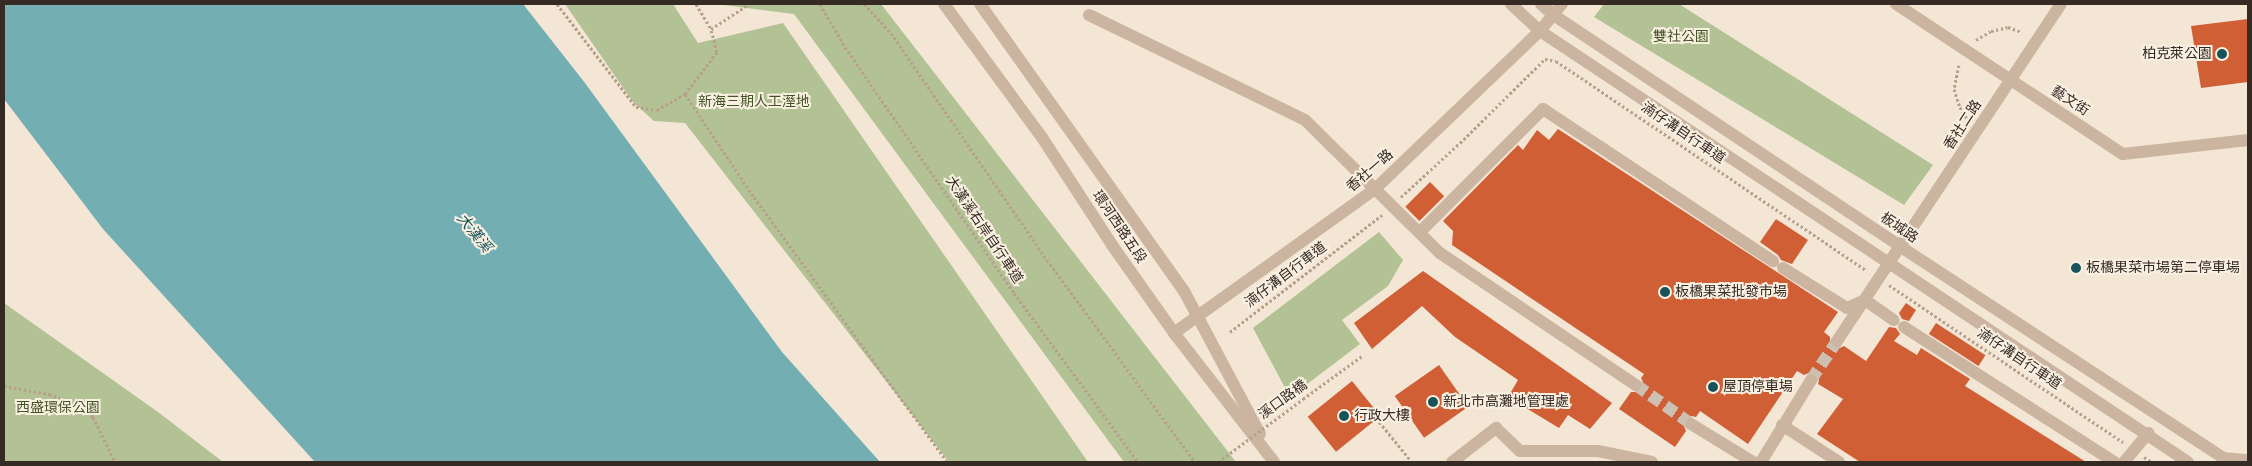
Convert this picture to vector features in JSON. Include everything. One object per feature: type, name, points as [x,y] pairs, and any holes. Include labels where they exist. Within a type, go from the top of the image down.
[{"type":"street","name":"環河西路五段","points":[[944,4],[1043,139],[1112,245],[1174,333],[1275,462]]},
{"type":"street","name":"環河西路五段","points":[[980,4],[1184,291],[1275,462]]},
{"type":"street","points":[[1511,4],[1540,31],[2148,433],[2188,462]]},
{"type":"street","name":"板城路","points":[[1541,4],[1552,14],[1901,247],[2224,458],[2248,460]]},
{"type":"street","name":"香社一路","points":[[1174,333],[1198,318],[1375,189],[1540,31],[1562,4]]},
{"type":"street","name":"藝文街","points":[[1896,4],[2123,154],[2248,140]]},
{"type":"street","name":"香社二路","points":[[1837,341],[1880,279],[2060,4]]},
{"type":"street","points":[[1089,14],[1305,120],[1440,253],[1636,385]]},
{"type":"street","points":[[1420,232],[1543,109],[1847,308],[1866,300],[1899,324],[2114,462]]},
{"type":"street","points":[[1761,462],[1811,380]]},
{"type":"street","points":[[1691,424],[1753,462]]},
{"type":"street","points":[[1782,425],[1840,462]]},
{"type":"street","points":[[1452,462],[1496,428],[1520,452],[1598,451],[1652,462]]},
{"type":"street","points":[[2124,462],[2148,433]]},
{"type":"path","points":[[557,4],[636,107],[658,110],[685,94],[717,52],[711,28],[696,4]]},
{"type":"path","points":[[711,28],[749,4]]},
{"type":"path","name":"大漢溪右岸自行車道","points":[[820,4],[845,47],[1014,293],[1138,462]]},
{"type":"path","points":[[864,4],[891,33],[1050,264],[1195,462]]},
{"type":"path","points":[[1974,41],[1991,31],[2008,27],[2022,32]]},
{"type":"path","name":"湳仔溝自行車道","points":[[1230,332],[1370,226],[1460,143],[1546,59],[1556,61],[2152,462]]},
{"type":"path","points":[[1959,65],[1954,89],[1960,107],[1967,119]]},
{"type":"path","points":[[685,94],[754,198],[947,462]]},
{"type":"path","name":"溪口路橋","points":[[1218,462],[1362,356]]},
{"type":"path","points":[[4,386],[50,394],[80,405],[93,417],[115,462]]},
{"type":"path","points":[[1376,418],[1412,462]]},
{"type":"green space","name":"新海三期人工溼地","points":[[565,4],[673,4],[698,43],[783,23],[1088,462],[949,462],[685,123],[654,121],[633,102]]},
{"type":"green space","points":[[716,4],[881,4],[1236,462],[1124,462],[794,14]]},
{"type":"green space","name":"雙社公園","points":[[1604,4],[1679,4],[1933,165],[1904,205],[1594,17]]},
{"type":"green space","points":[[1379,232],[1403,260],[1388,286],[1342,320],[1360,344],[1290,397],[1253,328]]},
{"type":"green space","name":"西盛環保公園","points":[[4,303],[158,412],[223,462],[4,462]]},
{"type":"water","name":"大漢溪","points":[[4,4],[523,4],[585,83],[782,352],[880,462],[315,462],[103,229],[4,99]]},
{"type":"building","name":"柏克萊公園","points":[[2248,19],[2248,82],[2201,88],[2191,26]]},
{"type":"building","name":"板橋果菜批發市場","points":[[1558,129],[1838,312],[1824,332],[1830,337],[1830,344],[1833,348],[1844,346],[1866,361],[1889,327],[1896,328],[1900,334],[1894,341],[1917,355],[1921,348],[1970,379],[1965,386],[2086,462],[1860,462],[1817,434],[1843,399],[1818,384],[1819,380],[1816,373],[1811,372],[1804,375],[1797,371],[1748,444],[1700,411],[1696,417],[1691,416],[1684,419],[1683,424],[1686,431],[1675,447],[1619,409],[1631,392],[1639,392],[1643,389],[1641,378],[1644,374],[1452,245],[1453,231],[1443,221],[1518,145],[1523,150],[1537,130],[1549,140]]},
{"type":"building","points":[[1430,182],[1444,196],[1419,221],[1405,207]]},
{"type":"building","points":[[1776,219],[1808,240],[1792,264],[1781,260],[1778,255],[1760,242]]},
{"type":"building","points":[[1423,271],[1612,403],[1590,429],[1568,415],[1559,428],[1508,397],[1518,380],[1455,337],[1422,306],[1372,349],[1354,323]]},
{"type":"building","points":[[1906,303],[1916,310],[1909,321],[1902,319],[1899,313]]},
{"type":"building","points":[[1936,323],[1985,355],[1978,366],[1929,334]]},
{"type":"building","name":"新北市高灘地管理處","points":[[1439,365],[1468,407],[1424,438],[1395,396]]},
{"type":"building","name":"行政大樓","points":[[1352,381],[1380,416],[1336,452],[1308,417]]},
{"type":"tunnel","points":[[1811,380],[1837,341]]},
{"type":"tunnel","points":[[1636,385],[1691,424]]},
{"type":"place","name":"柏克萊公園","points":[[2222,54]]},
{"type":"place","name":"板橋果菜市場第二停車場","points":[[2076,268]]},
{"type":"place","name":"板橋果菜批發市場","points":[[1665,292]]},
{"type":"place","name":"屋頂停車場","points":[[1713,387]]},
{"type":"place","name":"新北市高灘地管理處","points":[[1433,402]]},
{"type":"place","name":"行政大樓","points":[[1344,416]]}]
